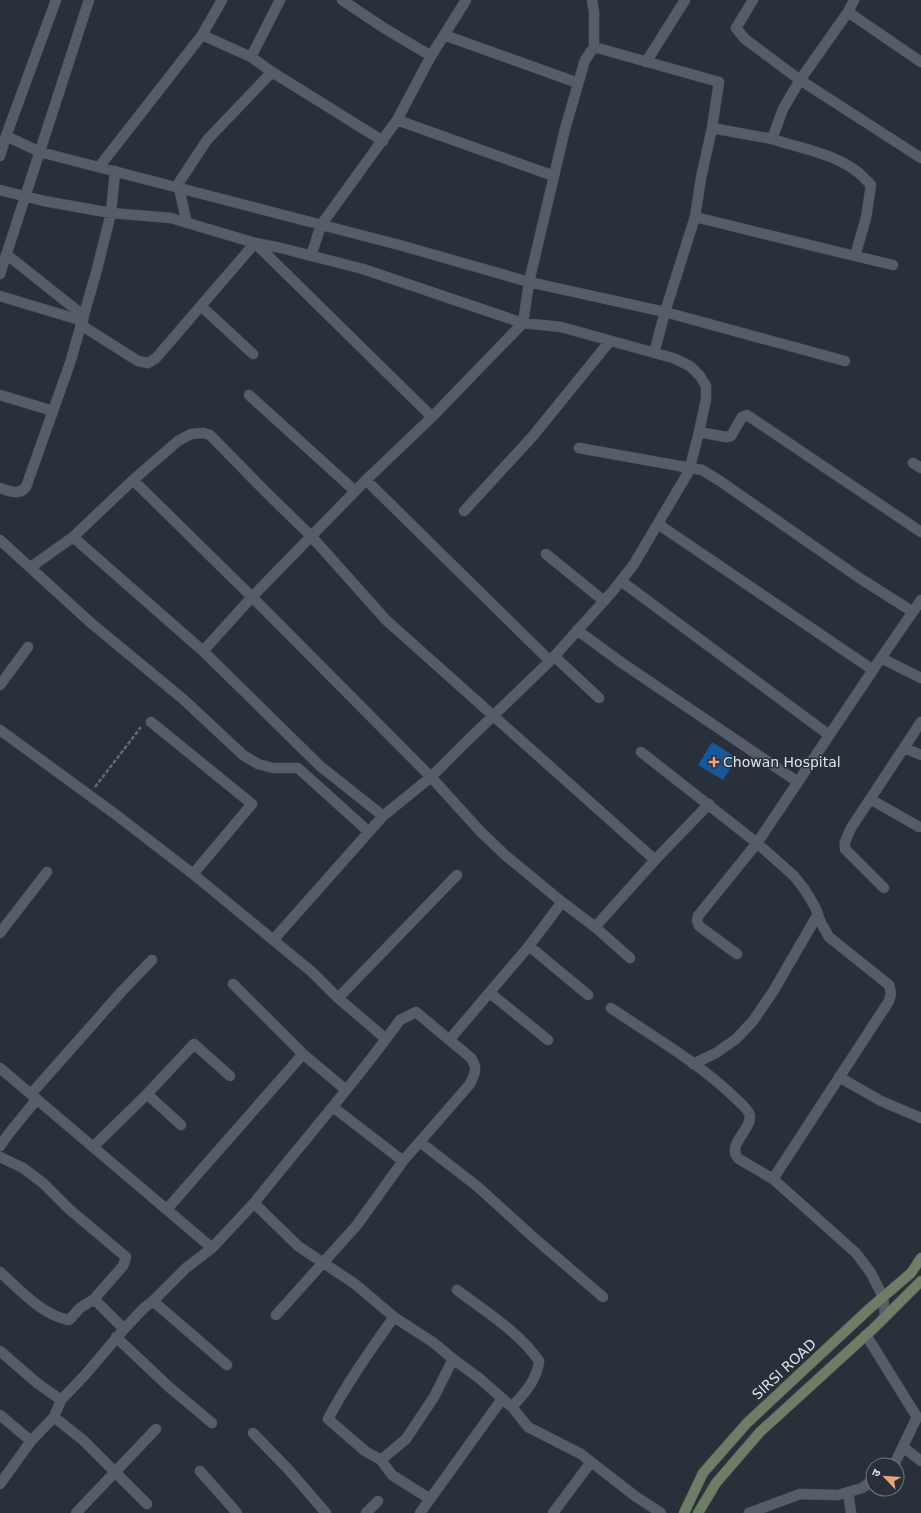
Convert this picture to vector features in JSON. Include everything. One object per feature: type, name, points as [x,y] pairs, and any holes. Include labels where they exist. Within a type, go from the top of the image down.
[{"type":"main road","name":"SIRSI ROAD","points":[[684,1513],[703,1473],[747,1423],[911,1273],[921,1258]]},
{"type":"main road","points":[[699,1513],[716,1483],[760,1432],[866,1335],[921,1281]]},
{"type":"street","points":[[0,156],[56,0]]},
{"type":"street","points":[[0,274],[89,0]]},
{"type":"street","points":[[99,167],[202,35],[222,0]]},
{"type":"street","points":[[251,57],[280,0]]},
{"type":"street","points":[[342,0],[384,28],[431,56]]},
{"type":"street","points":[[311,256],[321,225],[397,120],[431,56],[466,0]]},
{"type":"street","points":[[203,651],[252,597],[312,537],[355,491],[432,417],[523,323],[529,282],[565,129],[585,60],[594,47],[594,12],[592,0]]},
{"type":"street","points":[[646,62],[685,0]]},
{"type":"street","points":[[753,0],[736,28],[745,39],[800,80],[921,158]]},
{"type":"street","points":[[772,139],[783,109],[800,80],[848,12],[854,0]]},
{"type":"street","points":[[848,12],[921,62]]},
{"type":"street","points":[[202,35],[251,57],[272,72],[382,141]]},
{"type":"street","points":[[444,35],[578,83]]},
{"type":"street","points":[[594,47],[719,82],[695,217],[665,312],[654,353]]},
{"type":"street","points":[[187,223],[178,184],[207,140],[272,72]]},
{"type":"street","points":[[397,120],[554,176]]},
{"type":"street","points":[[712,128],[772,139],[842,162],[857,170],[871,185],[866,218],[855,256]]},
{"type":"street","points":[[6,136],[40,152],[403,246],[529,282],[665,312],[845,361]]},
{"type":"street","points":[[0,488],[18,493],[23,491],[26,487],[83,321],[111,213],[115,171]]},
{"type":"street","points":[[0,190],[111,213],[171,218],[255,244],[280,248],[363,269],[523,323],[561,327],[673,358],[690,366],[700,376],[706,386],[706,399],[690,468],[634,564],[621,581],[552,658],[431,778],[382,816],[274,939]]},
{"type":"street","points":[[695,217],[893,265]]},
{"type":"street","points":[[6,254],[83,321],[138,361],[148,363],[156,358],[255,244]]},
{"type":"street","points":[[255,244],[432,417]]},
{"type":"street","points":[[0,296],[83,321]]},
{"type":"street","points":[[201,306],[253,354]]},
{"type":"street","points":[[464,511],[532,437],[610,341]]},
{"type":"street","points":[[249,395],[355,491]]},
{"type":"street","points":[[0,396],[53,411]]},
{"type":"street","points":[[699,432],[726,438],[731,436],[742,417],[747,415],[921,532]]},
{"type":"street","points":[[31,567],[73,537],[178,440],[191,434],[203,432],[210,435],[312,537],[386,620],[655,860]]},
{"type":"street","points":[[579,448],[702,470],[861,579],[913,612]]},
{"type":"street","points":[[133,480],[252,597],[431,778],[468,820],[505,856],[595,927],[630,958]]},
{"type":"street","points":[[366,480],[552,658],[599,698]]},
{"type":"street","points":[[658,524],[873,670]]},
{"type":"street","points":[[73,537],[203,651],[320,766],[382,816]]},
{"type":"street","points":[[0,540],[91,623],[183,698],[243,755],[258,764],[273,768],[298,768],[369,832]]},
{"type":"street","points":[[546,554],[604,601]]},
{"type":"street","points":[[621,581],[829,735]]},
{"type":"street","points":[[737,954],[700,926],[697,921],[698,916],[757,843],[921,600]]},
{"type":"street","points":[[577,630],[622,663],[798,782]]},
{"type":"street","points":[[0,685],[28,647]]},
{"type":"street","points":[[881,658],[921,678]]},
{"type":"street","points":[[151,722],[252,804],[193,874]]},
{"type":"street","points":[[884,888],[845,849],[845,842],[847,836],[870,799],[921,722]]},
{"type":"street","points":[[0,730],[193,874],[259,929],[260,927],[312,972],[338,998],[386,1039]]},
{"type":"street","points":[[904,748],[921,756]]},
{"type":"street","points":[[641,752],[709,804],[757,843],[794,876],[805,890],[815,907],[821,923],[830,937],[889,985],[892,993],[889,1001],[773,1180]]},
{"type":"street","points":[[870,799],[919,827]]},
{"type":"street","points":[[595,927],[655,860],[709,804]]},
{"type":"street","points":[[0,933],[48,872]]},
{"type":"street","points":[[338,998],[457,875]]},
{"type":"street","points":[[450,1039],[529,946],[562,902]]},
{"type":"street","points":[[693,1064],[716,1053],[736,1039],[753,1021],[774,990],[818,914]]},
{"type":"street","points":[[529,946],[588,994]]},
{"type":"street","points":[[0,1146],[34,1097],[123,990],[152,960]]},
{"type":"street","points":[[233,984],[303,1054],[346,1090]]},
{"type":"street","points":[[490,993],[548,1040]]},
{"type":"street","points":[[610,1008],[716,1080],[748,1112],[750,1116],[749,1121],[736,1145],[734,1151],[735,1156],[738,1160],[773,1180],[856,1253],[871,1273],[883,1297],[884,1317]]},
{"type":"street","points":[[0,1484],[31,1441],[54,1417],[61,1400],[116,1337],[186,1268],[212,1248],[254,1203],[360,1074],[400,1020],[416,1012],[471,1058],[475,1065],[475,1073],[470,1084],[403,1162],[357,1225],[276,1315]]},
{"type":"street","points":[[93,1147],[148,1094],[194,1044],[230,1076]]},
{"type":"street","points":[[167,1209],[303,1054]]},
{"type":"street","points":[[0,1068],[212,1248]]},
{"type":"street","points":[[839,1077],[881,1101],[921,1118]]},
{"type":"street","points":[[148,1094],[181,1124]]},
{"type":"street","points":[[333,1107],[403,1162]]},
{"type":"street","points":[[420,1142],[478,1187],[533,1237],[603,1297]]},
{"type":"street","points":[[0,1157],[23,1168],[43,1183],[69,1209],[126,1257],[123,1266],[94,1299],[80,1308],[68,1320],[58,1318],[34,1303],[0,1272]]},
{"type":"street","points":[[254,1203],[298,1246],[355,1284],[394,1317],[434,1343],[452,1359],[479,1378],[512,1407],[528,1428],[580,1454],[635,1496],[661,1513]]},
{"type":"street","points":[[457,1290],[528,1346],[539,1361],[538,1370],[534,1381],[512,1407]]},
{"type":"street","points":[[94,1299],[124,1329]]},
{"type":"street","points":[[153,1301],[227,1365]]},
{"type":"street","points":[[394,1317],[368,1352],[342,1392],[328,1419],[365,1452],[381,1460],[392,1475],[430,1498]]},
{"type":"street","points":[[866,1335],[917,1417],[898,1457]]},
{"type":"street","points":[[116,1337],[169,1387],[212,1423]]},
{"type":"street","points":[[0,1351],[37,1383],[61,1400]]},
{"type":"street","points":[[381,1460],[406,1439],[434,1397],[452,1359]]},
{"type":"street","points":[[420,1513],[502,1399]]},
{"type":"street","points":[[0,1415],[31,1441]]},
{"type":"street","points":[[54,1417],[83,1440],[147,1504]]},
{"type":"street","points":[[76,1513],[156,1429]]},
{"type":"street","points":[[253,1433],[288,1469],[326,1513]]},
{"type":"street","points":[[903,1447],[921,1460]]},
{"type":"street","points":[[553,1513],[591,1462]]},
{"type":"street","points":[[200,1471],[237,1513]]},
{"type":"street","points":[[749,1513],[800,1494],[830,1495],[848,1492],[865,1486]]},
{"type":"street","points":[[848,1492],[851,1513]]},
{"type":"street","points":[[366,1513],[378,1502]]},
{"type":"path","points":[[89,795],[143,725],[146,722],[151,722]]},
{"type":"building","points":[[712,742],[737,758],[723,780],[698,765]]},
{"type":"place","name":"Chowan Hospital","points":[[714,762]]}]
